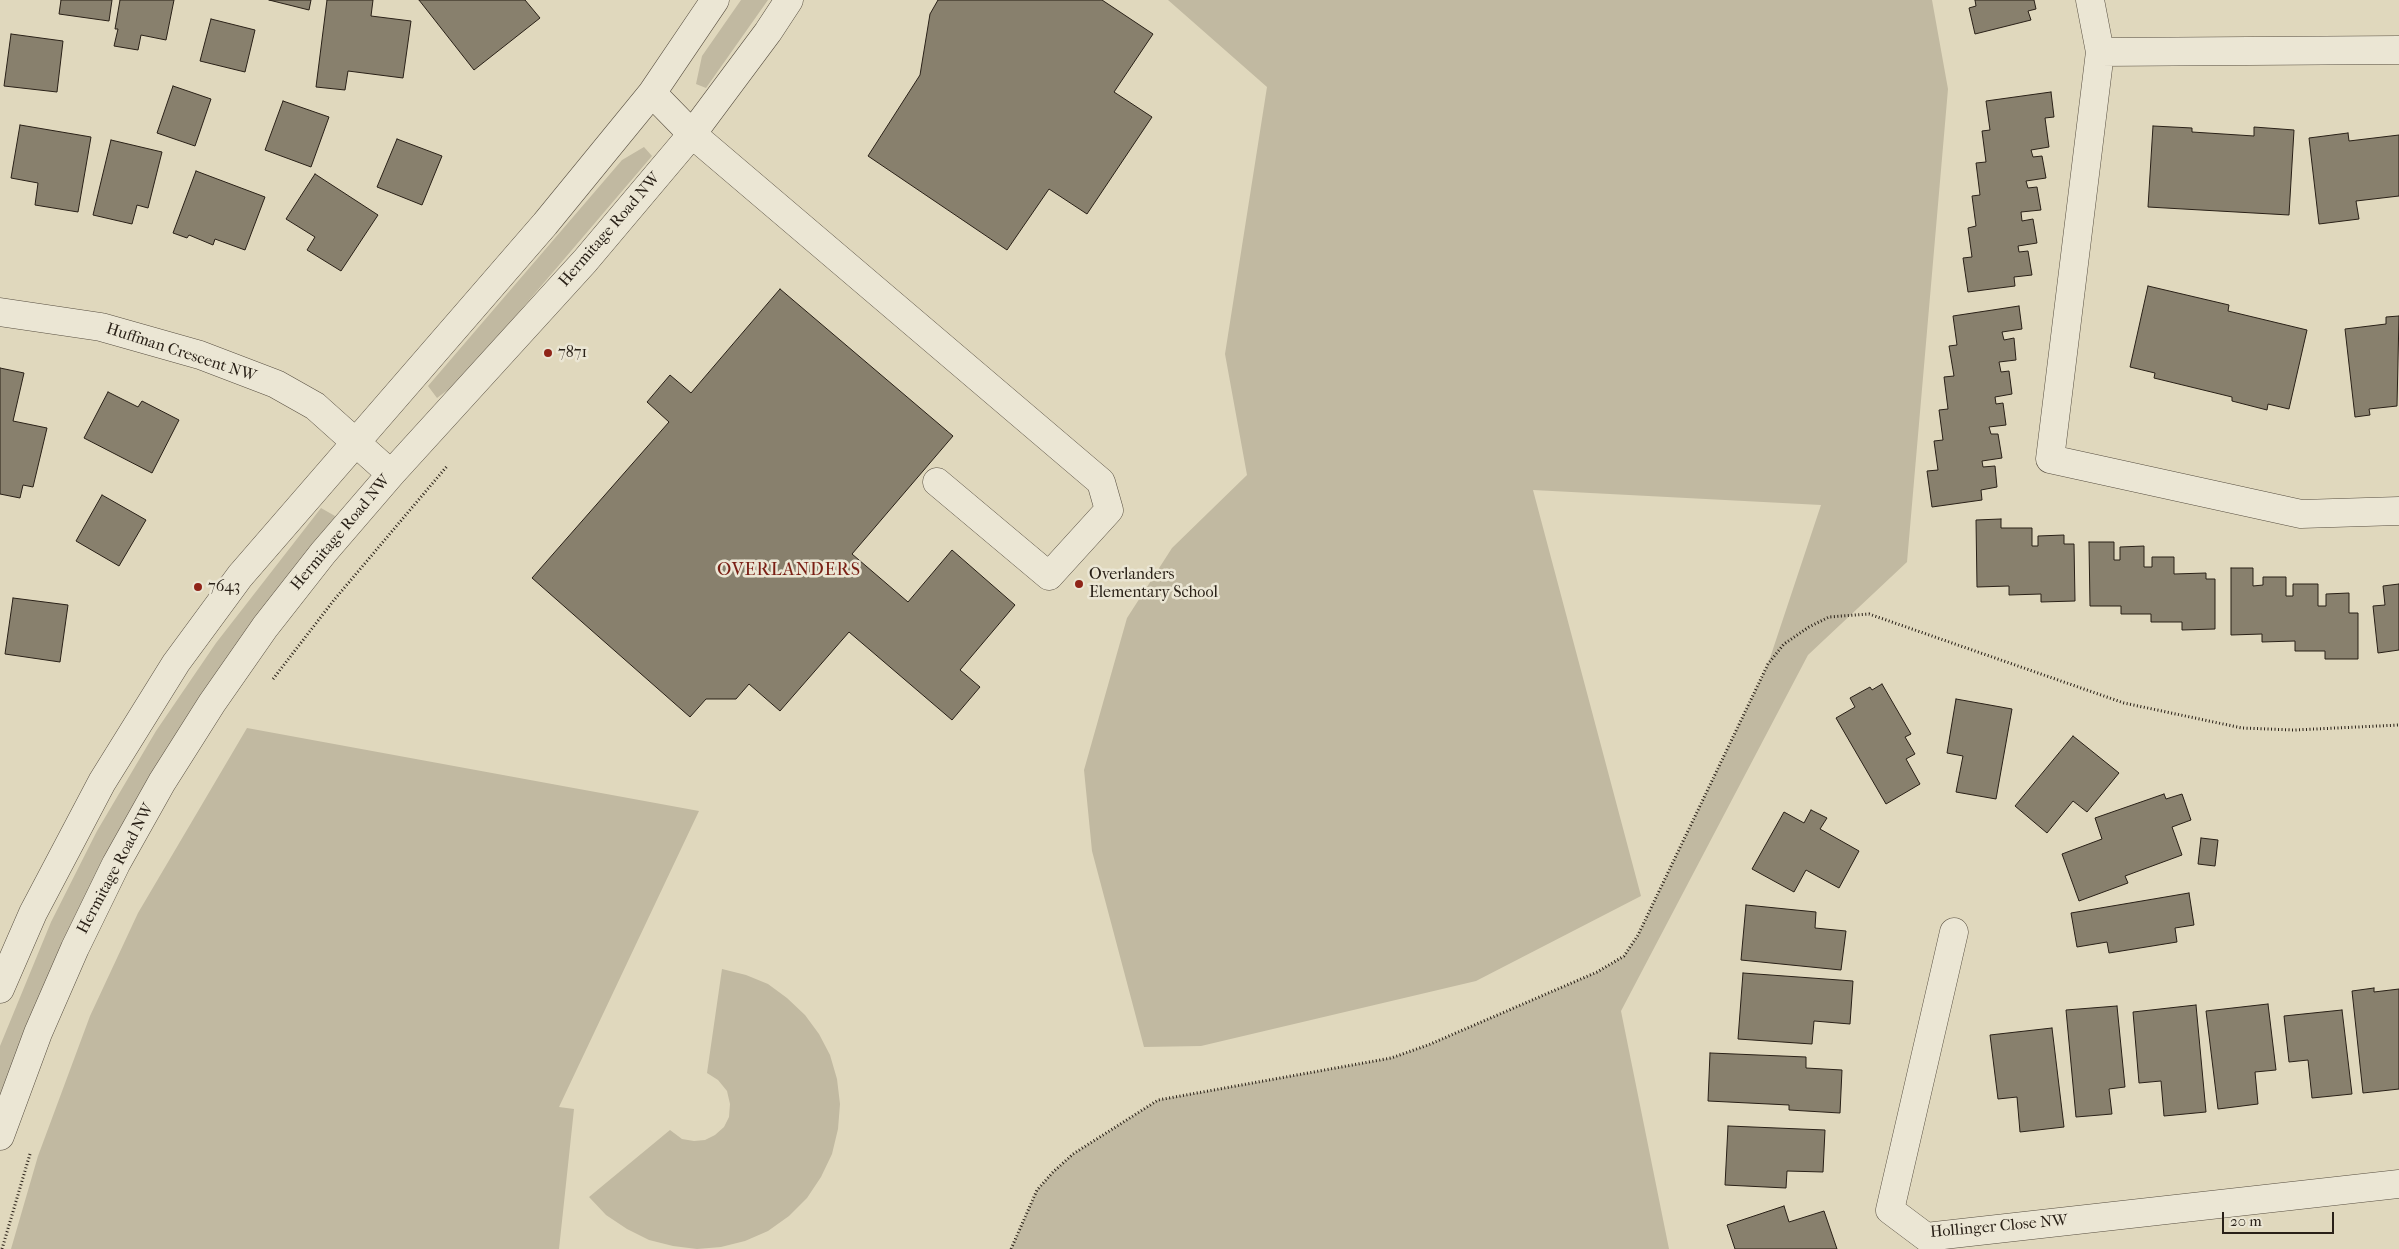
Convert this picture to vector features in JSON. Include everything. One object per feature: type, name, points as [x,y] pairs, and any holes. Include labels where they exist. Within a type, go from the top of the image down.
[{"type":"street","points":[[0,989],[33,913],[102,782],[176,663],[240,576],[545,224],[652,93],[715,0]]},
{"type":"street","name":"Hermitage Road NW","points":[[0,1136],[38,1032],[74,948],[116,864],[162,782],[212,704],[265,627],[323,553],[391,474],[585,261],[692,134],[768,32],[789,0]]},
{"type":"street","points":[[2090,0],[2100,52],[2050,458],[2301,514],[2399,511]]},
{"type":"street","points":[[2100,52],[2399,50]]},
{"type":"street","points":[[652,93],[692,134],[1101,482],[1110,510],[1050,576],[937,482]]},
{"type":"street","name":"Huffman Crescent NW","points":[[0,312],[101,327],[200,355],[276,384],[315,406],[391,474]]},
{"type":"street","name":"Hollinger Close NW","points":[[1954,932],[1890,1210],[1926,1237],[2399,1184]]},
{"type":"path","points":[[268,684],[351,579],[453,459]]},
{"type":"path","points":[[1011,1249],[1037,1190],[1053,1172],[1073,1154],[1158,1100],[1392,1058],[1428,1045],[1597,972],[1624,956],[1638,935],[1768,664],[1784,644],[1809,627],[1829,617],[1869,614],[2124,703],[2242,728],[2294,730],[2399,725]]},
{"type":"path","points":[[2,1249],[32,1145]]},
{"type":"shaded area","points":[[741,0],[768,0],[706,88],[696,84],[702,56]]},
{"type":"shaded area","points":[[1168,0],[1932,0],[1948,89],[1907,562],[1808,655],[1621,1011],[1669,1249],[1011,1249],[1037,1190],[1053,1172],[1073,1154],[1158,1100],[1391,1058],[1428,1045],[1597,972],[1624,956],[1638,935],[1768,664],[1821,505],[1533,490],[1641,896],[1476,981],[1201,1046],[1144,1047],[1092,851],[1084,770],[1127,618],[1172,548],[1247,475],[1225,354],[1267,87]]},
{"type":"shaded area","points":[[644,147],[652,156],[461,380],[437,398],[428,386],[622,160]]},
{"type":"shaded area","points":[[321,508],[335,516],[331,529],[266,612],[0,1103],[0,1046],[51,922],[97,831],[156,731],[216,643]]},
{"type":"shaded area","points":[[247,728],[699,811],[559,1107],[574,1109],[559,1249],[11,1249],[38,1156],[90,1016],[138,913]]},
{"type":"shaded area","points":[[722,969],[746,975],[768,984],[805,1015],[819,1034],[830,1055],[837,1079],[840,1104],[838,1129],[832,1154],[821,1177],[807,1198],[789,1216],[768,1231],[745,1241],[721,1247],[697,1249],[673,1246],[649,1240],[627,1229],[606,1215],[589,1197],[670,1130],[682,1139],[694,1141],[705,1140],[715,1135],[724,1127],[729,1117],[730,1104],[727,1091],[718,1080],[707,1073]]},
{"type":"building","points":[[61,0],[112,0],[109,21],[59,14]]},
{"type":"building","points":[[120,0],[174,0],[166,40],[141,35],[138,50],[114,46],[118,29],[115,29]]},
{"type":"building","points":[[269,0],[311,0],[309,10]]},
{"type":"building","points":[[327,0],[373,0],[371,16],[411,21],[403,78],[348,71],[345,90],[316,87]]},
{"type":"building","points":[[419,0],[525,0],[540,18],[474,70]]},
{"type":"building","points":[[938,0],[1102,0],[1153,34],[1114,92],[1152,117],[1087,214],[1049,189],[1007,250],[868,156],[920,75],[930,14]]},
{"type":"building","points":[[1975,0],[2034,0],[2036,9],[2028,11],[2031,20],[1975,34],[1969,8],[1976,6]]},
{"type":"building","points":[[211,19],[255,30],[245,72],[200,61]]},
{"type":"building","points":[[11,34],[63,41],[57,92],[4,86]]},
{"type":"building","points":[[173,86],[211,99],[195,146],[157,133]]},
{"type":"building","points":[[2051,92],[2054,117],[2045,118],[2049,147],[2031,150],[2033,157],[2042,156],[2046,178],[2026,181],[2028,188],[2037,187],[2041,210],[2021,212],[2022,221],[2033,219],[2037,243],[2018,246],[2019,252],[2028,251],[2032,275],[2014,277],[2015,286],[1968,292],[1963,258],[1972,257],[1968,228],[1976,226],[1972,196],[1980,195],[1976,163],[1986,162],[1982,131],[1990,130],[1986,101]]},
{"type":"building","points":[[283,101],[329,117],[311,167],[265,150]]},
{"type":"building","points":[[20,125],[91,137],[78,212],[35,205],[38,183],[11,178]]},
{"type":"building","points":[[2153,126],[2192,128],[2192,132],[2254,136],[2254,127],[2294,130],[2289,215],[2148,207]]},
{"type":"building","points":[[2348,133],[2349,141],[2399,135],[2399,196],[2356,201],[2359,219],[2319,224],[2309,138]]},
{"type":"building","points":[[397,139],[442,156],[422,205],[377,187]]},
{"type":"building","points":[[111,140],[162,152],[148,208],[137,205],[132,224],[93,215]]},
{"type":"building","points":[[196,171],[265,197],[245,250],[215,239],[213,245],[189,235],[187,238],[173,233]]},
{"type":"building","points":[[315,174],[378,215],[341,271],[307,250],[315,237],[286,219]]},
{"type":"building","points":[[2148,286],[2229,305],[2228,311],[2307,330],[2289,409],[2268,404],[2267,410],[2232,401],[2232,397],[2154,378],[2155,373],[2130,367]]},
{"type":"building","points":[[780,289],[953,436],[852,554],[908,602],[952,550],[1015,605],[960,670],[980,687],[952,720],[849,632],[780,711],[749,684],[736,699],[706,699],[690,717],[532,578],[669,422],[647,402],[670,375],[691,393]]},
{"type":"building","points":[[2019,306],[2022,329],[2002,332],[2004,340],[2014,338],[2016,360],[1999,362],[2001,372],[2009,371],[2012,394],[1995,397],[1996,404],[2003,403],[2006,425],[1989,427],[1991,434],[1998,434],[2002,458],[1982,461],[1983,467],[1995,466],[1997,487],[1981,490],[1982,500],[1932,507],[1927,471],[1938,470],[1934,441],[1943,440],[1939,410],[1948,409],[1944,377],[1954,376],[1949,346],[1957,345],[1953,316]]},
{"type":"building","points":[[2399,316],[2397,406],[2369,409],[2370,415],[2355,417],[2345,329],[2386,324],[2386,317]]},
{"type":"building","points":[[0,368],[24,373],[13,421],[47,428],[33,487],[23,485],[20,498],[0,494]]},
{"type":"building","points":[[108,392],[138,407],[142,401],[179,420],[152,473],[84,438]]},
{"type":"building","points":[[102,495],[146,520],[119,566],[76,541]]},
{"type":"building","points":[[2001,519],[2001,528],[2032,528],[2032,546],[2038,546],[2038,536],[2064,535],[2064,544],[2074,544],[2075,601],[2041,602],[2041,594],[2009,595],[2009,586],[1977,587],[1976,520]]},
{"type":"building","points":[[2089,542],[2114,542],[2114,560],[2120,560],[2120,547],[2144,546],[2144,567],[2152,567],[2152,557],[2174,557],[2174,574],[2206,573],[2206,579],[2215,579],[2215,629],[2182,630],[2182,622],[2151,622],[2151,614],[2121,614],[2121,606],[2090,606]]},
{"type":"building","points":[[2231,568],[2253,568],[2253,586],[2263,585],[2263,577],[2286,577],[2286,596],[2293,596],[2293,584],[2318,584],[2318,606],[2326,606],[2326,594],[2349,593],[2349,613],[2358,613],[2358,659],[2325,659],[2325,651],[2295,651],[2295,641],[2262,642],[2262,634],[2231,635]]},
{"type":"building","points":[[2399,584],[2399,650],[2378,653],[2373,606],[2385,605],[2383,586]]},
{"type":"building","points":[[13,598],[68,605],[60,662],[5,654]]},
{"type":"building","points":[[1882,684],[1911,734],[1905,737],[1915,754],[1906,759],[1920,784],[1886,804],[1836,718],[1855,707],[1850,698],[1870,687],[1872,690]]},
{"type":"building","points":[[1956,699],[2012,709],[1996,799],[1956,792],[1963,756],[1947,753]]},
{"type":"building","points":[[2073,736],[2119,773],[2087,812],[2073,801],[2047,833],[2015,806]]},
{"type":"building","points":[[2164,794],[2166,799],[2182,794],[2191,820],[2172,827],[2182,855],[2125,876],[2128,883],[2079,901],[2062,854],[2102,839],[2095,818]]},
{"type":"building","points":[[1811,810],[1827,818],[1820,829],[1859,851],[1839,888],[1806,870],[1794,892],[1752,869],[1784,812],[1804,823]]},
{"type":"building","points":[[2201,838],[2218,840],[2215,866],[2198,864]]},
{"type":"building","points":[[2189,893],[2194,925],[2175,928],[2177,942],[2109,953],[2107,942],[2077,947],[2071,913]]},
{"type":"building","points":[[1746,905],[1816,912],[1815,928],[1846,931],[1841,970],[1741,960]]},
{"type":"building","points":[[1743,973],[1853,981],[1850,1024],[1814,1021],[1812,1044],[1738,1039]]},
{"type":"building","points":[[2374,988],[2374,992],[2399,989],[2399,1089],[2363,1093],[2352,991]]},
{"type":"building","points":[[2268,1004],[2276,1070],[2255,1072],[2258,1104],[2218,1109],[2206,1011]]},
{"type":"building","points":[[2196,1005],[2206,1112],[2164,1116],[2161,1081],[2139,1083],[2133,1012]]},
{"type":"building","points":[[2117,1006],[2125,1087],[2109,1089],[2112,1114],[2076,1117],[2066,1010]]},
{"type":"building","points":[[2342,1010],[2352,1094],[2312,1098],[2308,1060],[2289,1062],[2284,1016]]},
{"type":"building","points":[[2052,1028],[2064,1127],[2020,1132],[2017,1097],[1998,1099],[1990,1035]]},
{"type":"building","points":[[1710,1053],[1806,1057],[1806,1068],[1842,1070],[1840,1113],[1789,1110],[1789,1105],[1708,1101]]},
{"type":"building","points":[[1728,1126],[1825,1130],[1823,1172],[1787,1171],[1786,1188],[1725,1185]]},
{"type":"building","points":[[1784,1206],[1789,1222],[1824,1211],[1837,1249],[1735,1249],[1727,1225]]},
{"type":"place","name":"7871","points":[[548,353]]},
{"type":"place","name":"Overlanders Elementary School","points":[[1079,584]]},
{"type":"place","name":"7643","points":[[198,587]]},
{"type":"district","name":"OVERLANDERS","points":[[789,571]]}]
